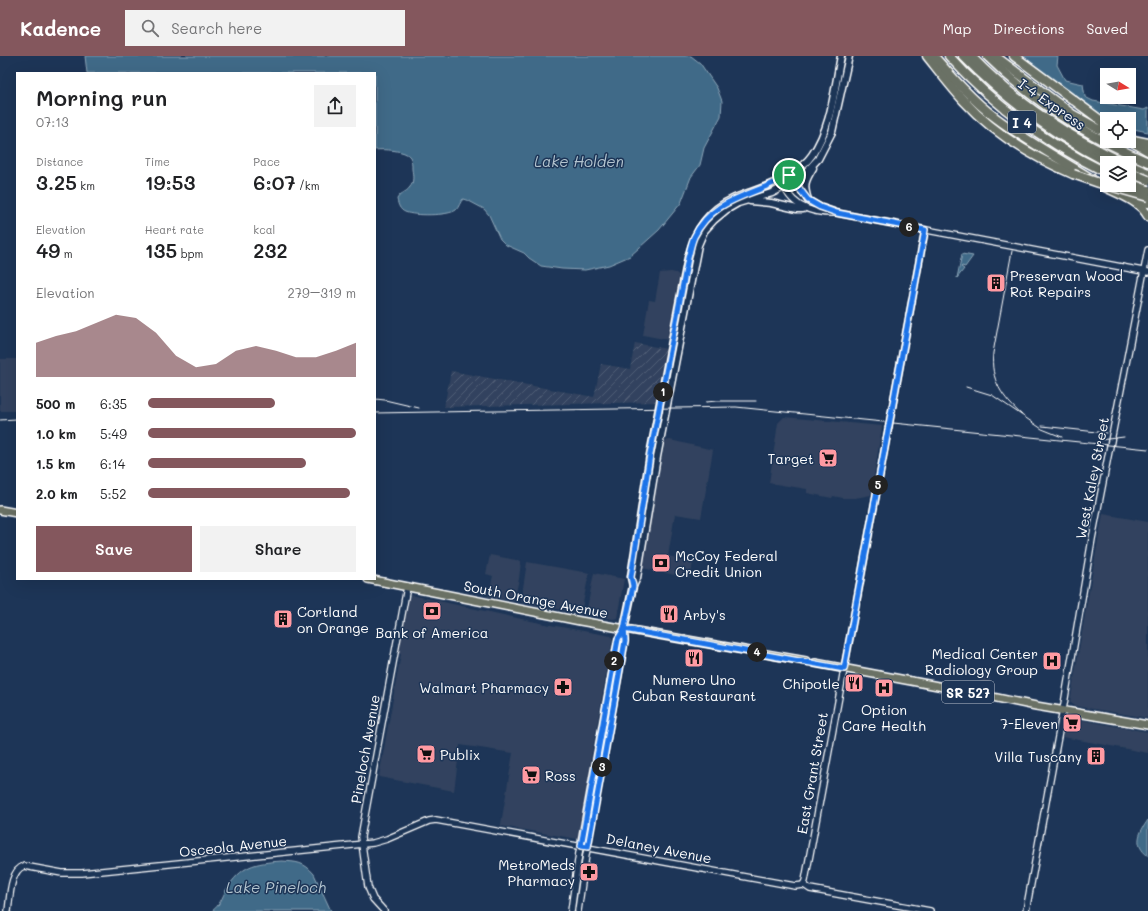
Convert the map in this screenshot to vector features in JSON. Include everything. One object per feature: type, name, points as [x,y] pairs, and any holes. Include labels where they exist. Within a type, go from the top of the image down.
[{"type":"highway","points":[[927,56],[944,77],[971,104],[1005,132],[1035,150],[1059,160]]},
{"type":"highway","points":[[934,56],[970,95],[996,118],[1076,172],[1137,204],[1148,216]]},
{"type":"highway","name":"I 4","points":[[949,56],[985,93],[1023,123],[1072,154],[1100,169]]},
{"type":"highway","name":"I-4 Express","points":[[963,56],[978,71],[1034,118],[1068,140],[1100,158]]},
{"type":"highway","name":"I-4 Express","points":[[971,56],[995,79],[1036,113],[1108,156]]},
{"type":"highway","name":"I 4","points":[[987,56],[1002,71],[1049,109],[1097,138],[1148,162]]},
{"type":"highway","points":[[995,56],[1072,114],[1100,129]]},
{"type":"highway","points":[[1003,56],[1018,69],[1100,126]]},
{"type":"highway","points":[[1014,56],[1100,120]]},
{"type":"highway","points":[[944,77],[948,84],[965,103],[1005,136],[1039,158],[1100,182]]},
{"type":"highway","points":[[1136,141],[1148,145]]},
{"type":"highway","points":[[1136,143],[1148,151]]},
{"type":"highway","name":"I-4 Express","points":[[1136,170],[1148,174]]},
{"type":"highway","points":[[1076,172],[1099,183],[1148,197]]},
{"type":"highway","name":"I-4 Express","points":[[1136,172],[1148,180]]},
{"type":"highway","points":[[1131,197],[1142,195],[1145,191],[1148,174]]},
{"type":"highway","points":[[1136,186],[1148,190]]},
{"type":"highway","points":[[1121,192],[1139,202],[1148,203]]},
{"type":"main road","points":[[624,629],[633,586],[637,578],[657,457],[698,245],[704,231],[726,210],[745,201],[772,193],[784,187],[812,156],[827,126],[841,56]]},
{"type":"main road","points":[[808,200],[805,191],[805,184],[832,132],[849,56]]},
{"type":"main road","points":[[633,586],[631,577],[639,520],[688,258],[694,239],[700,226],[721,205],[735,198],[766,188],[782,180],[805,173],[818,159]]},
{"type":"main road","points":[[745,201],[760,201],[803,209]]},
{"type":"main road","points":[[0,510],[16,513]]},
{"type":"main road","points":[[639,520],[646,522]]},
{"type":"main road","points":[[633,564],[638,571]]},
{"type":"main road","name":"South Orange Avenue","points":[[373,580],[624,629],[947,687],[1063,711],[1148,725]]},
{"type":"street","points":[[791,178],[808,200],[820,207],[837,213],[1146,272]]},
{"type":"street","points":[[782,180],[784,187],[803,209],[813,212],[837,213]]},
{"type":"street","points":[[803,209],[807,205],[808,200]]},
{"type":"street","name":"East Grant Street","points":[[804,886],[925,230]]},
{"type":"street","name":"West Kaley Street","points":[[1026,911],[1127,355],[1146,272],[1148,250]]},
{"type":"street","name":"Pineloch Avenue","points":[[384,911],[373,899],[368,887],[361,837],[407,587]]},
{"type":"street","points":[[572,909],[581,846],[618,639],[624,629]]},
{"type":"street","points":[[578,911],[599,783],[625,641],[624,629]]},
{"type":"street","points":[[592,782],[599,783]]},
{"type":"street","name":"Osceola Avenue","points":[[8,911],[14,873],[20,867],[29,866],[62,873],[82,873],[381,842],[431,820],[445,820]]},
{"type":"street","name":"Delaney Avenue","points":[[445,820],[804,886],[930,911]]},
{"type":"shaded area","points":[[660,273],[676,273],[681,277],[669,340],[643,335],[649,300],[655,301]]},
{"type":"shaded area","points":[[635,343],[667,349],[657,402],[444,407],[451,371],[594,397],[601,364],[630,369]]},
{"type":"shaded area","points":[[0,359],[16,359],[16,411],[0,411]]},
{"type":"shaded area","points":[[784,417],[882,426],[871,495],[855,498],[833,496],[832,498],[807,493],[807,489],[769,483],[778,423]]},
{"type":"shaded area","points":[[670,440],[713,450],[701,518],[675,514],[668,556],[693,562],[689,578],[642,568],[665,441]]},
{"type":"shaded area","points":[[1103,514],[1148,522],[1148,718],[1075,706],[1070,702]]},
{"type":"shaded area","points":[[490,555],[521,561],[514,601],[488,597],[493,576],[486,574]]},
{"type":"shaded area","points":[[527,562],[589,573],[581,613],[523,603],[521,601]]},
{"type":"shaded area","points":[[594,573],[624,579],[617,618],[613,619],[586,614]]},
{"type":"shaded area","points":[[411,595],[545,624],[611,636],[613,639],[592,754],[585,807],[578,839],[501,826],[513,753],[460,745],[454,791],[379,777],[401,654],[398,654],[406,609]]},
{"type":"shaded area","points":[[981,674],[990,676],[988,689],[979,687]]},
{"type":"shaded area","points":[[1065,717],[1148,732],[1148,753],[1063,737]]},
{"type":"water","name":"Lake Holden","points":[[85,56],[691,56],[700,63],[717,88],[722,101],[721,116],[704,148],[700,165],[691,177],[681,203],[659,230],[630,256],[609,265],[585,270],[562,269],[541,266],[524,253],[506,245],[500,239],[489,215],[484,209],[469,201],[463,199],[456,210],[446,213],[431,215],[416,214],[402,210],[397,199],[412,183],[412,161],[408,155],[399,151],[376,150],[376,72],[87,72]]},
{"type":"water","points":[[1020,56],[1058,56],[1057,65],[1065,80],[1083,84],[1085,97],[1100,102],[1100,104],[1110,104],[1144,110],[1148,108],[1148,132],[1136,129],[1136,112],[1100,112],[1100,115]]},
{"type":"water","points":[[962,254],[973,256],[965,267],[961,267],[964,269],[957,278]]},
{"type":"water","points":[[1148,820],[1148,856],[1140,847],[1139,838],[1142,829]]},
{"type":"water","name":"Lake Pineloch","points":[[282,861],[300,863],[314,874],[331,911],[212,911],[219,904],[232,882],[243,870],[256,864]]},
{"type":"railway","points":[[1012,251],[993,353],[993,372],[1003,395],[1022,415]]},
{"type":"railway","points":[[966,387],[992,395],[1042,429],[1062,437]]},
{"type":"railway","points":[[376,399],[419,408]]},
{"type":"railway","points":[[706,402],[756,401]]},
{"type":"railway","points":[[376,413],[736,407],[1148,449]]},
{"type":"railway","points":[[0,420],[16,419]]},
{"type":"railway","points":[[1042,426],[1106,433]]},
{"type":"railway","points":[[1100,440],[1124,437]]},
{"type":"place","name":"Preservan Wood Rot Repairs","points":[[996,283]]},
{"type":"place","name":"Target","points":[[828,458]]},
{"type":"place","name":"McCoy Federal Credit Union","points":[[661,563]]},
{"type":"place","name":"Bank of America","points":[[432,611]]},
{"type":"place","name":"Arby's","points":[[669,614]]},
{"type":"place","name":"Cortland on Orange","points":[[283,619]]},
{"type":"place","name":"Numero Uno Cuban Restaurant","points":[[694,658]]},
{"type":"place","name":"Medical Center Radiology Group","points":[[1052,661]]},
{"type":"place","name":"Chipotle","points":[[854,683]]},
{"type":"place","name":"Walmart Pharmacy","points":[[563,687]]},
{"type":"place","name":"Option Care Health","points":[[884,688]]},
{"type":"place","name":"7-Eleven","points":[[1072,723]]},
{"type":"place","name":"Publix","points":[[426,754]]},
{"type":"place","name":"Villa Tuscany","points":[[1096,756]]},
{"type":"place","name":"Ross","points":[[531,775]]},
{"type":"place","name":"MetroMeds Pharmacy","points":[[589,872]]},
{"type":"route","points":[[789,175],[766,188],[748,193],[721,205],[700,226],[688,258],[639,520],[631,577],[633,586],[624,629],[618,639],[581,846],[588,847],[625,641],[624,629],[844,669],[925,230],[837,213],[820,207],[808,200],[789,175]]}]
